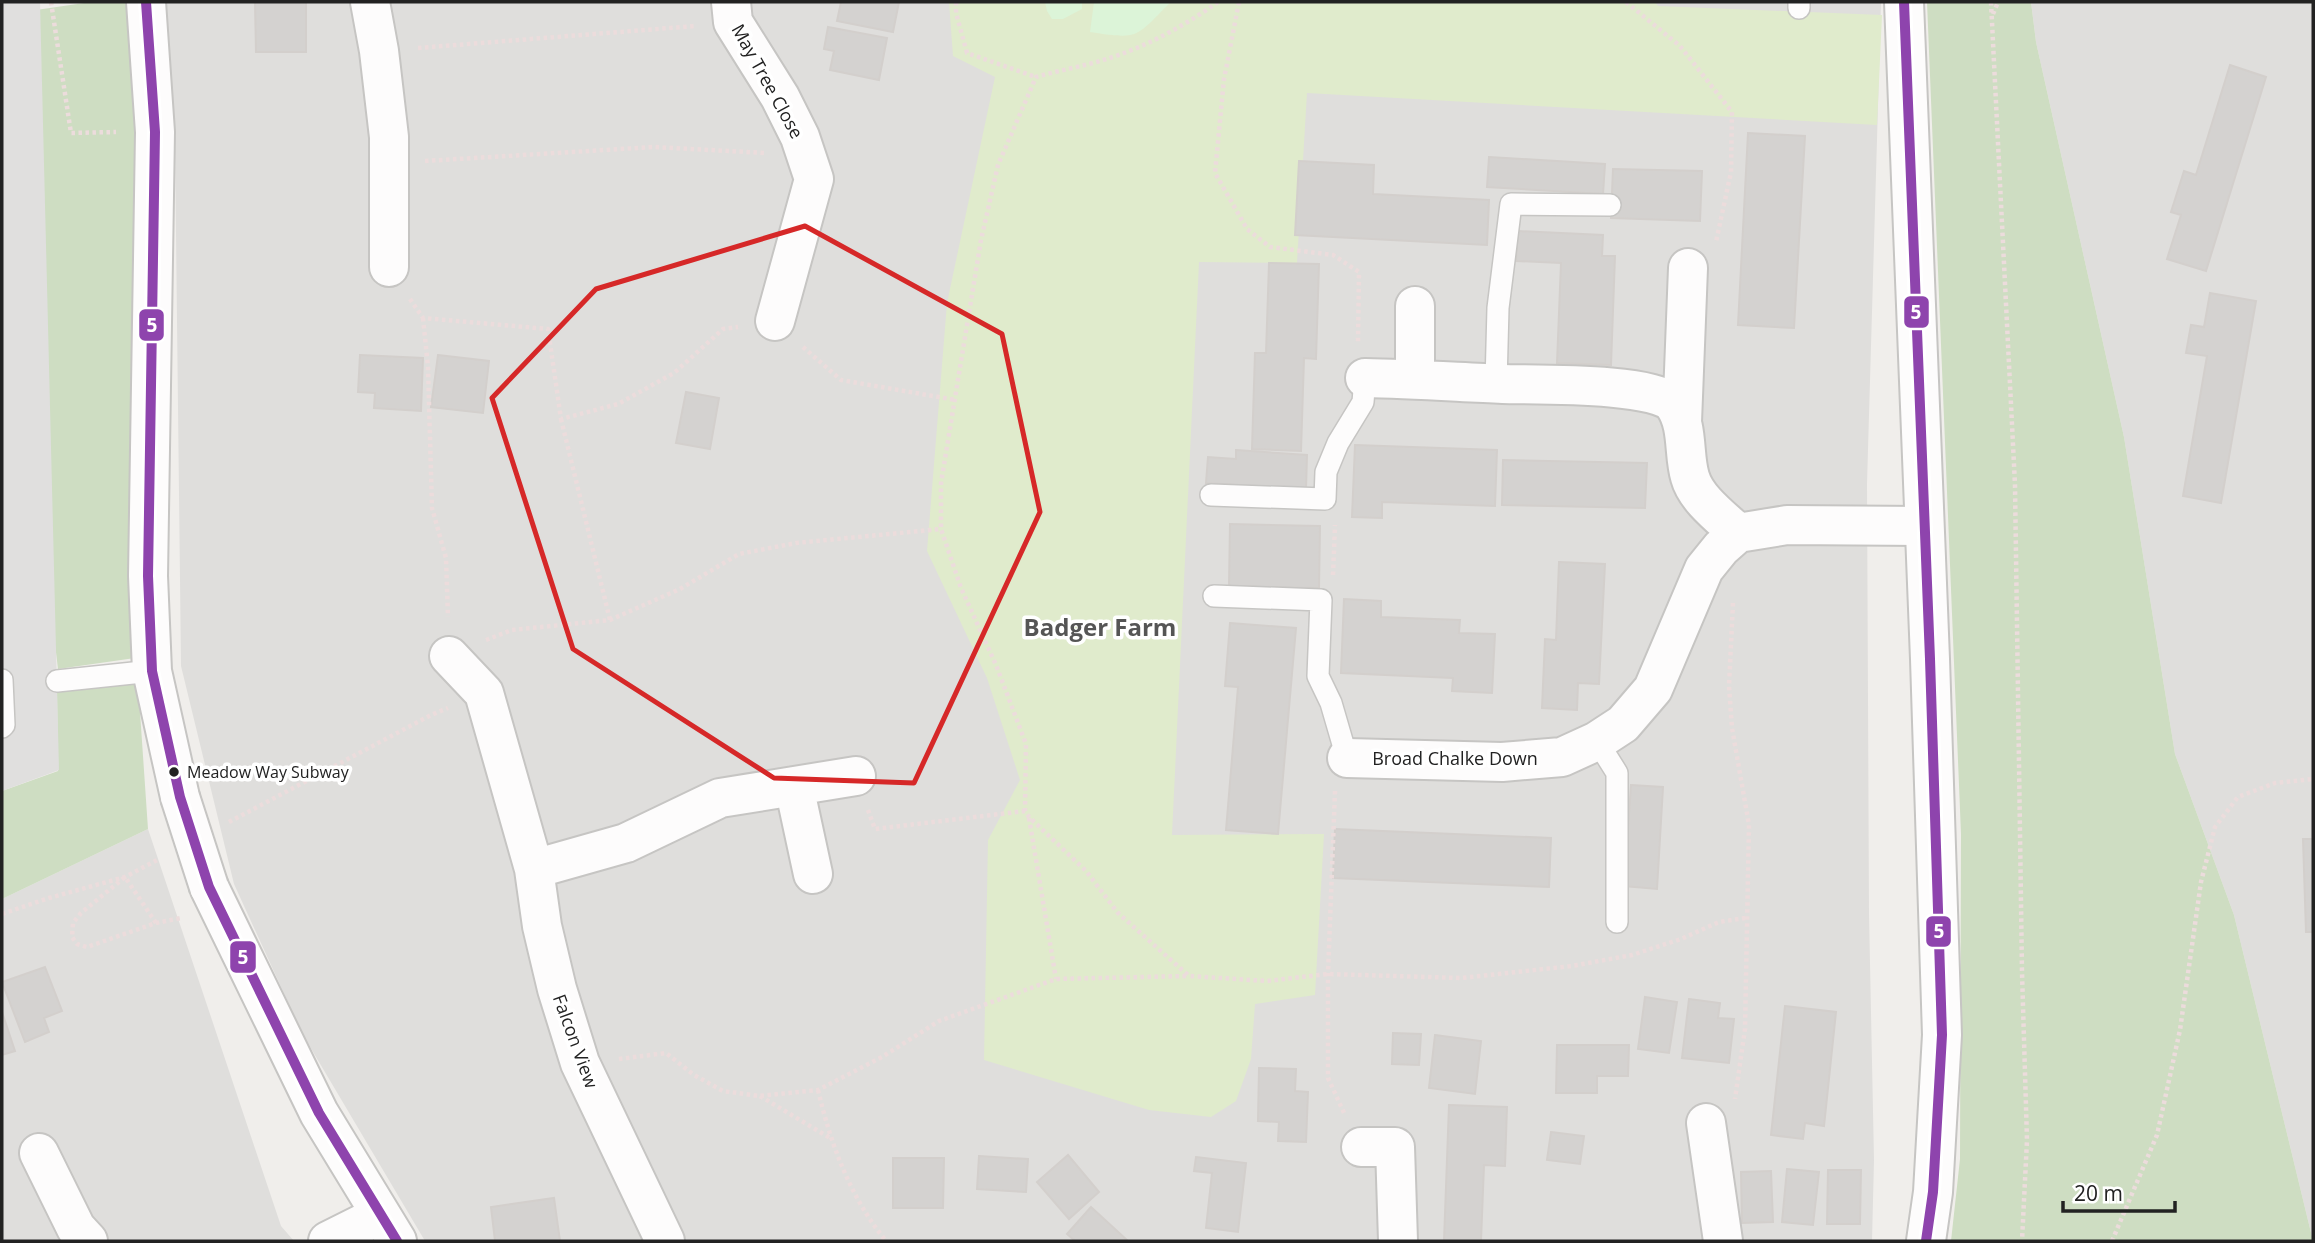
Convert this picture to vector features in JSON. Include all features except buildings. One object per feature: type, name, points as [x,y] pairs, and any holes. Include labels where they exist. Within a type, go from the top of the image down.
[{"type":"street","points":[[146,2],[155,132],[148,576],[152,671],[180,797],[215,899],[319,1114],[388,1228],[328,1241]]},
{"type":"street","points":[[370,2],[389,137],[389,267]]},
{"type":"street","points":[[1904,2],[1942,1035],[1933,1192],[1926,1241]]},
{"type":"street","name":"May Tree Close","points":[[732,12],[780,97],[814,179],[775,321]]},
{"type":"street","points":[[1688,268],[1682,422],[1690,479],[1729,540],[1787,525],[1923,526]]},
{"type":"street","points":[[1415,306],[1415,379]]},
{"type":"street","points":[[1365,377],[1543,383],[1633,390],[1673,403],[1682,422]]},
{"type":"street","name":"Broad Chalke Down","points":[[1347,758],[1502,762],[1562,757],[1597,741],[1623,724],[1653,690],[1704,569],[1729,540]]},
{"type":"street","name":"Falcon View","points":[[449,656],[484,694],[534,869],[542,926],[557,989],[580,1063],[665,1241]]},
{"type":"street","points":[[534,869],[626,844],[720,798],[856,776]]},
{"type":"street","points":[[794,786],[813,874]]},
{"type":"street","points":[[1706,1123],[1723,1241]]},
{"type":"street","points":[[1361,1147],[1395,1147],[1398,1241]]},
{"type":"street","points":[[38,1153],[76,1228],[88,1241]]},
{"type":"lane","points":[[1496,383],[1498,307],[1511,204],[1610,205]]},
{"type":"lane","points":[[1211,495],[1325,499],[1326,472],[1338,443],[1363,402],[1365,377]]},
{"type":"lane","points":[[1214,596],[1321,600],[1318,676],[1331,703],[1347,758]]},
{"type":"lane","points":[[57,681],[152,671]]},
{"type":"lane","points":[[2,680],[2,727]]},
{"type":"lane","points":[[1597,741],[1617,773],[1616,922]]},
{"type":"path","points":[[51,2],[71,133],[155,132]]},
{"type":"path","points":[[956,2],[956,13],[967,53],[1035,77],[1102,61],[1194,19],[1218,2]]},
{"type":"path","points":[[1239,2],[1224,79],[1215,173],[1247,229],[1270,247],[1334,255],[1359,272],[1357,348],[1365,377]]},
{"type":"path","points":[[1626,2],[1681,46],[1732,112],[1731,172],[1712,264],[1688,268]]},
{"type":"path","points":[[1991,2],[2015,485],[2027,1140],[2022,1241]]},
{"type":"path","points":[[1992,17],[1998,2]]},
{"type":"path","points":[[379,51],[732,12]]},
{"type":"path","points":[[1035,77],[998,165],[981,240],[942,483],[941,529],[961,588],[996,665],[1026,744],[1025,811],[1086,871],[1118,914],[1189,976]]},
{"type":"path","points":[[390,163],[654,147],[806,155]]},
{"type":"path","points":[[389,267],[423,318],[428,367],[432,508],[446,558],[449,656],[512,630],[610,620],[680,589],[739,554],[796,543],[941,529]]},
{"type":"path","points":[[423,318],[548,329],[561,419],[610,620]]},
{"type":"path","points":[[561,419],[618,404],[674,373],[723,329],[775,321],[841,380],[956,400]]},
{"type":"path","points":[[1321,600],[1333,585],[1334,571],[1336,518],[1325,499]]},
{"type":"path","points":[[1706,1123],[1735,1102],[1745,1029],[1745,918],[1749,825],[1732,728],[1730,697],[1733,598],[1729,540]]},
{"type":"path","points":[[1347,758],[1336,774],[1328,974],[1328,1078],[1361,1147]]},
{"type":"path","points":[[856,776],[875,829],[1025,811]]},
{"type":"path","points":[[2112,1241],[2157,1135],[2180,1030],[2201,882],[2215,827],[2238,797],[2275,783],[2313,779]]},
{"type":"path","points":[[1029,817],[1056,979]]},
{"type":"path","points":[[156,923],[125,877],[73,923],[72,937],[77,944],[86,947],[156,923],[215,899]]},
{"type":"path","points":[[580,1063],[666,1053],[694,1075],[723,1091],[759,1096],[818,1090],[882,1057],[939,1021],[1056,979],[1189,976],[1267,981],[1328,974],[1461,978],[1572,966],[1632,955],[1681,939],[1719,922],[1745,918]]},
{"type":"path","points":[[818,1090],[830,1138],[866,1216],[886,1241]]},
{"type":"path","points":[[759,1096],[830,1138]]},
{"type":"highlighted area","points":[[805,226],[1002,334],[1040,512],[914,783],[774,778],[573,649],[492,398],[596,289]]},
{"type":"shaded area","points":[[2,2],[40,2],[59,770],[2,791]]},
{"type":"shaded area","points":[[165,2],[1881,2],[1867,484],[1869,914],[1874,1160],[1872,1241],[425,1241],[303,1035],[234,884],[181,666],[175,147]]},
{"type":"shaded area","points":[[2031,2],[2313,2],[2313,1241],[2234,915],[2175,754],[2124,437],[2036,42]]},
{"type":"shaded area","points":[[148,829],[281,1226],[294,1241],[2,1241],[2,899]]},
{"type":"green space","points":[[91,2],[132,2],[142,290],[135,658],[58,669],[48,586],[36,10]]},
{"type":"green space","points":[[949,2],[1655,2],[1658,6],[1882,15],[1877,125],[1307,93],[1297,263],[1199,262],[1172,835],[1324,834],[1315,995],[1255,1004],[1251,1059],[1236,1101],[1211,1117],[1149,1110],[984,1060],[988,840],[1020,780],[987,678],[927,551],[947,303],[995,77],[953,56]]},
{"type":"green space","points":[[1045,2],[1082,2],[1082,9],[1063,19],[1052,19]]},
{"type":"green space","points":[[1094,2],[1171,2],[1143,29],[1119,36],[1090,32]]},
{"type":"green space","points":[[1927,2],[2031,2],[2036,42],[2124,437],[2175,754],[2234,915],[2313,1241],[1951,1241],[1960,1159],[1961,834]]},
{"type":"green space","points":[[138,683],[148,829],[2,899],[2,791],[58,771],[57,691]]},
{"type":"transit line","name":"5","points":[[146,2],[155,132],[148,576],[152,671],[180,797],[209,887],[319,1113],[397,1241]]},
{"type":"transit line","name":"5","points":[[1904,2],[1942,1035],[1933,1192],[1926,1241]]},
{"type":"place","name":"Meadow Way Subway","points":[[174,772]]},
{"type":"district","name":"Badger Farm","points":[[1100,626]]}]
